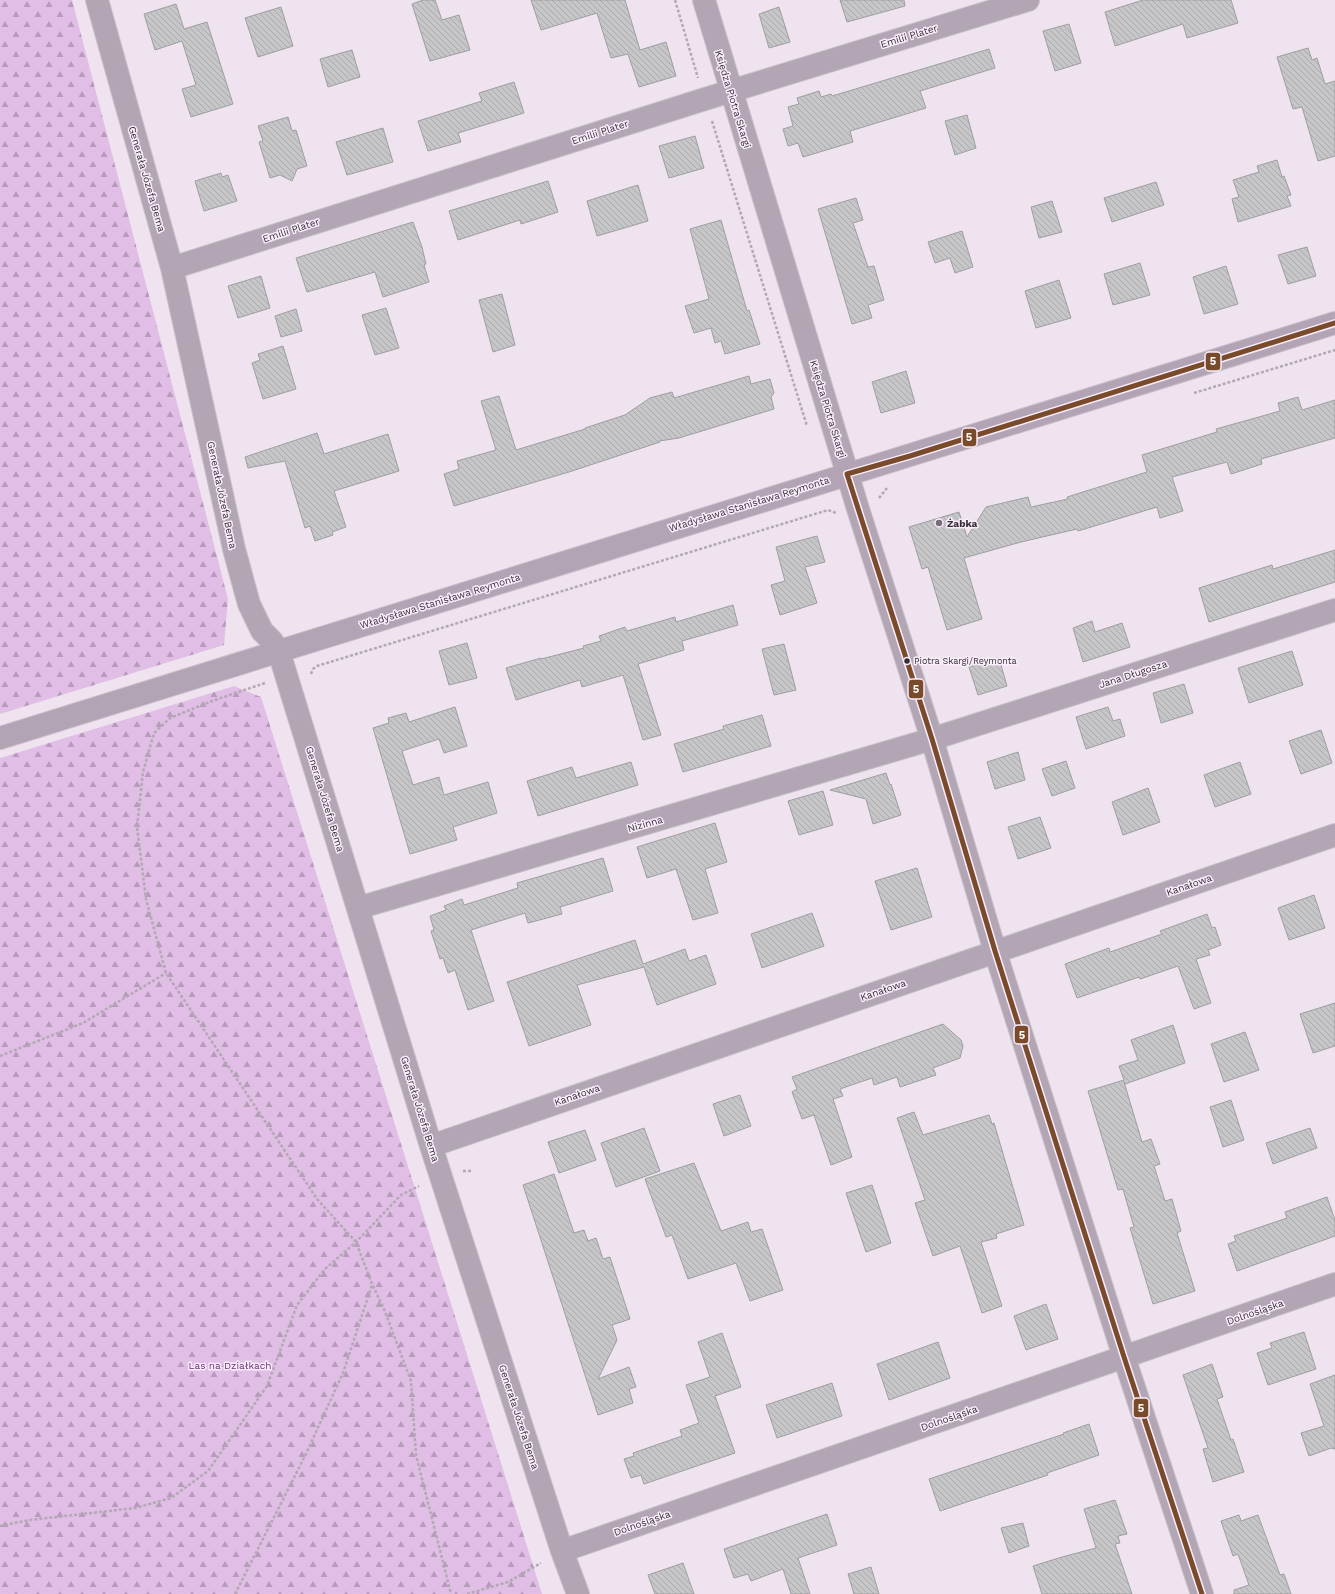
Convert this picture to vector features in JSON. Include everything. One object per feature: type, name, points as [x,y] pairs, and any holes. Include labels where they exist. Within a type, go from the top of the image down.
[{"type":"main road","name":"Władysława Stanisława Reymonta","points":[[0,738],[1335,323]]},
{"type":"street","name":"Generała Józefa Bema","points":[[97,0],[172,268],[234,549],[249,604],[262,631],[272,640],[279,652],[431,1146],[562,1551],[578,1594]]},
{"type":"street","name":"Księdza Piotra Skargi","points":[[704,0],[847,474],[932,739],[995,951],[1124,1357],[1202,1594]]},
{"type":"street","name":"Emilii Plater","points":[[172,268],[705,99],[1028,0]]},
{"type":"street","name":"Jana Długosza","points":[[932,739],[1335,610]]},
{"type":"street","name":"Nizinna","points":[[358,908],[932,739]]},
{"type":"street","name":"Kanałowa","points":[[431,1146],[1335,834]]},
{"type":"street","name":"Dolnośląska","points":[[562,1551],[1335,1284]]},
{"type":"path","points":[[675,0],[808,428]]},
{"type":"path","points":[[322,664],[828,510],[840,515]]},
{"type":"path","points":[[286,676],[212,701],[170,718],[154,734],[143,772],[137,827],[146,898],[166,973],[317,1199],[356,1242],[372,1284],[384,1309],[411,1381],[416,1455],[451,1594]]},
{"type":"path","points":[[0,1056],[83,1023],[166,973]]},
{"type":"path","points":[[0,1526],[30,1520],[135,1508],[172,1498],[208,1471],[267,1386],[297,1305],[325,1269],[356,1242],[401,1195],[441,1176],[462,1171],[471,1171]]},
{"type":"path","points":[[235,1594],[305,1456],[343,1373],[372,1284]]},
{"type":"path","points":[[467,1594],[508,1582],[562,1551]]},
{"type":"green space","points":[[0,0],[72,0],[228,599],[224,645],[0,714]]},
{"type":"green space","name":"Las na Działkach","points":[[234,686],[261,697],[542,1594],[0,1594],[0,758]]},
{"type":"building","points":[[423,0],[435,0],[442,20],[459,15],[470,50],[430,61],[412,4]]},
{"type":"building","points":[[531,0],[625,0],[640,50],[666,42],[676,76],[639,87],[628,54],[611,58],[597,13],[541,30]]},
{"type":"building","points":[[840,0],[904,0],[905,6],[847,22]]},
{"type":"building","points":[[1143,0],[1231,0],[1238,23],[1187,38],[1183,24],[1115,46],[1105,12]]},
{"type":"building","points":[[176,4],[184,29],[207,22],[233,104],[191,117],[182,89],[196,85],[182,41],[155,50],[144,14]]},
{"type":"building","points":[[281,7],[293,46],[258,57],[245,18]]},
{"type":"building","points":[[779,7],[790,42],[769,48],[759,14]]},
{"type":"building","points":[[1069,24],[1081,63],[1055,71],[1043,31]]},
{"type":"building","points":[[1308,48],[1312,60],[1317,58],[1325,84],[1335,81],[1335,156],[1318,161],[1302,107],[1293,109],[1277,57]]},
{"type":"building","points":[[989,49],[995,68],[920,91],[926,108],[850,131],[853,142],[803,157],[798,143],[788,146],[783,129],[793,126],[788,107],[799,104],[797,98],[819,91],[821,97],[831,94],[832,96]]},
{"type":"building","points":[[352,50],[360,77],[328,87],[320,59]]},
{"type":"building","points":[[514,82],[524,113],[458,133],[461,142],[428,151],[418,121],[482,101],[479,93]]},
{"type":"building","points":[[967,115],[976,148],[955,155],[945,121]]},
{"type":"building","points":[[288,117],[292,131],[296,130],[307,166],[297,169],[292,181],[280,175],[270,178],[259,142],[263,141],[258,126]]},
{"type":"building","points":[[383,128],[393,162],[347,175],[336,142]]},
{"type":"building","points":[[695,136],[704,168],[669,178],[659,146]]},
{"type":"building","points":[[1277,160],[1282,177],[1284,176],[1291,195],[1287,196],[1291,206],[1238,222],[1232,199],[1239,197],[1233,180],[1259,172],[1257,166]]},
{"type":"building","points":[[221,173],[222,177],[228,175],[237,201],[204,211],[195,181]]},
{"type":"building","points":[[548,181],[558,212],[521,224],[520,220],[458,240],[449,211]]},
{"type":"building","points":[[1156,182],[1164,205],[1112,222],[1104,198]]},
{"type":"building","points":[[638,185],[648,221],[597,236],[587,201]]},
{"type":"building","points":[[856,198],[863,220],[853,223],[868,267],[874,266],[884,300],[868,305],[872,318],[852,324],[818,209]]},
{"type":"building","points":[[1052,201],[1062,232],[1039,238],[1031,207]]},
{"type":"building","points":[[721,220],[747,311],[749,310],[760,344],[725,354],[721,341],[715,343],[711,328],[694,333],[685,306],[709,299],[690,229]]},
{"type":"building","points":[[413,222],[422,247],[426,264],[424,265],[429,282],[383,297],[375,272],[307,292],[296,258]]},
{"type":"building","points":[[962,231],[973,267],[955,273],[950,258],[935,263],[928,242]]},
{"type":"building","points":[[1307,247],[1316,276],[1288,284],[1278,255]]},
{"type":"building","points":[[1140,263],[1150,295],[1113,305],[1104,274]]},
{"type":"building","points":[[1226,266],[1238,304],[1204,314],[1193,277]]},
{"type":"building","points":[[261,276],[270,308],[238,318],[228,286]]},
{"type":"building","points":[[1059,280],[1071,318],[1036,328],[1025,291]]},
{"type":"building","points":[[502,294],[515,345],[493,352],[479,300]]},
{"type":"building","points":[[386,308],[399,348],[375,355],[362,315]]},
{"type":"building","points":[[296,309],[302,331],[281,337],[275,316]]},
{"type":"building","points":[[283,346],[296,389],[263,399],[252,363],[260,360],[258,354]]},
{"type":"building","points":[[906,371],[915,403],[881,413],[872,382]]},
{"type":"building","points":[[749,376],[751,384],[770,379],[774,393],[771,397],[774,409],[679,438],[659,441],[660,442],[569,472],[454,506],[444,474],[459,469],[457,461],[496,450],[481,401],[499,396],[516,450],[625,415],[650,398],[672,392],[674,398]]},
{"type":"building","points":[[1298,397],[1302,410],[1335,400],[1335,438],[1261,459],[1262,464],[1231,474],[1227,462],[1172,477],[1183,511],[1160,518],[1157,507],[1078,531],[1077,529],[1021,542],[964,558],[982,619],[947,630],[928,567],[922,569],[909,527],[959,512],[967,537],[986,507],[1028,497],[1031,507],[1068,499],[1067,497],[1147,472],[1142,455],[1217,432],[1216,429],[1280,411],[1278,403]]},
{"type":"building","points":[[317,433],[324,454],[388,434],[399,471],[334,491],[346,527],[332,532],[333,535],[315,541],[310,526],[305,528],[285,461],[248,468],[245,457]]},
{"type":"building","points":[[817,536],[825,562],[805,567],[817,603],[780,615],[771,585],[785,581],[776,547]]},
{"type":"building","points":[[1335,550],[1335,582],[1209,622],[1199,588],[1272,565],[1273,569]]},
{"type":"building","points":[[733,605],[738,625],[682,641],[684,650],[638,664],[661,735],[643,740],[623,675],[582,687],[580,680],[516,700],[506,668],[584,648],[583,646],[601,641],[599,636],[625,627],[627,631],[675,617],[676,622]]},
{"type":"building","points":[[1092,621],[1095,632],[1122,623],[1130,647],[1083,662],[1073,628]]},
{"type":"building","points":[[467,643],[477,678],[449,685],[439,651]]},
{"type":"building","points":[[784,644],[796,690],[774,695],[762,649]]},
{"type":"building","points":[[1292,651],[1303,685],[1249,703],[1238,668]]},
{"type":"building","points":[[999,658],[1007,686],[978,695],[969,667]]},
{"type":"building","points":[[1184,684],[1193,713],[1161,723],[1153,693]]},
{"type":"building","points":[[455,707],[467,746],[444,753],[439,739],[402,751],[413,785],[439,777],[444,795],[488,782],[497,813],[453,827],[457,840],[410,854],[373,728],[389,723],[388,718],[406,713],[409,722]]},
{"type":"building","points":[[1108,707],[1113,721],[1120,719],[1125,736],[1086,749],[1076,717]]},
{"type":"building","points":[[762,715],[771,746],[683,772],[674,744],[724,729],[723,726]]},
{"type":"building","points":[[1321,730],[1332,763],[1301,774],[1289,741]]},
{"type":"building","points":[[1018,752],[1025,780],[995,789],[987,762]]},
{"type":"building","points":[[1066,761],[1075,788],[1052,796],[1042,769]]},
{"type":"building","points":[[631,762],[638,785],[538,816],[527,781],[572,767],[576,778]]},
{"type":"building","points":[[1240,762],[1251,794],[1215,807],[1204,775]]},
{"type":"building","points":[[886,773],[901,815],[873,824],[866,799],[830,790]]},
{"type":"building","points":[[1148,788],[1160,822],[1123,835],[1112,802]]},
{"type":"building","points":[[823,791],[833,825],[799,835],[788,801]]},
{"type":"building","points":[[1040,817],[1051,848],[1018,859],[1008,827]]},
{"type":"building","points":[[715,823],[727,862],[705,869],[718,913],[693,920],[676,869],[647,878],[637,847]]},
{"type":"building","points":[[603,858],[613,891],[560,907],[562,914],[528,923],[525,913],[471,930],[494,1001],[468,1010],[455,970],[448,973],[443,958],[440,959],[431,931],[434,930],[430,916],[446,910],[444,906],[462,899],[464,905],[518,888],[517,883]]},
{"type":"building","points":[[917,868],[932,917],[891,930],[875,881]]},
{"type":"building","points":[[1314,895],[1325,928],[1289,940],[1278,908]]},
{"type":"building","points":[[812,913],[824,946],[762,968],[751,934]]},
{"type":"building","points":[[1207,914],[1212,928],[1215,927],[1221,945],[1208,950],[1210,955],[1196,959],[1211,1003],[1194,1009],[1178,966],[1140,979],[1139,977],[1077,998],[1065,964],[1109,948],[1110,952],[1162,934],[1160,931]]},
{"type":"building","points":[[635,940],[643,964],[685,949],[689,961],[706,955],[716,984],[657,1005],[644,967],[577,985],[591,1025],[529,1046],[507,982]]},
{"type":"building","points":[[1335,1003],[1335,1046],[1313,1053],[1300,1014]]},
{"type":"building","points":[[943,1024],[961,1040],[963,1046],[960,1058],[933,1068],[936,1075],[900,1087],[897,1077],[874,1085],[872,1078],[840,1089],[843,1096],[833,1099],[852,1157],[831,1165],[814,1115],[802,1119],[792,1092],[797,1089],[792,1077]]},
{"type":"building","points":[[1173,1025],[1185,1063],[1125,1084],[1124,1082],[1142,1142],[1151,1139],[1160,1164],[1154,1166],[1165,1201],[1172,1199],[1181,1231],[1177,1233],[1195,1291],[1153,1304],[1130,1228],[1134,1227],[1123,1189],[1118,1190],[1088,1091],[1124,1080],[1119,1066],[1138,1060],[1131,1040]]},
{"type":"building","points":[[1245,1032],[1259,1070],[1224,1082],[1211,1044]]},
{"type":"building","points":[[740,1095],[751,1126],[724,1136],[713,1104]]},
{"type":"building","points":[[1231,1100],[1244,1140],[1223,1147],[1210,1107]]},
{"type":"building","points":[[914,1112],[923,1135],[989,1115],[992,1124],[994,1123],[1024,1225],[996,1234],[997,1238],[981,1242],[1002,1306],[982,1313],[960,1246],[933,1256],[915,1203],[925,1200],[897,1118]]},
{"type":"building","points":[[644,1128],[660,1171],[616,1187],[601,1143]]},
{"type":"building","points":[[1310,1128],[1317,1148],[1273,1164],[1266,1143]]},
{"type":"building","points":[[585,1130],[596,1160],[559,1173],[548,1142]]},
{"type":"building","points":[[694,1163],[721,1231],[748,1222],[751,1232],[762,1229],[783,1290],[750,1301],[736,1263],[688,1279],[672,1235],[666,1237],[645,1179]]},
{"type":"building","points":[[554,1174],[574,1233],[584,1230],[588,1241],[596,1238],[603,1259],[610,1257],[630,1319],[612,1325],[617,1340],[598,1379],[629,1367],[636,1387],[629,1389],[633,1403],[598,1415],[523,1185]]},
{"type":"building","points":[[872,1185],[891,1243],[866,1252],[846,1193]]},
{"type":"building","points":[[1327,1197],[1335,1220],[1335,1236],[1237,1271],[1228,1244],[1236,1241],[1234,1236],[1287,1218],[1285,1212]]},
{"type":"building","points":[[1046,1304],[1058,1339],[1026,1350],[1014,1316]]},
{"type":"building","points":[[1304,1332],[1316,1369],[1268,1385],[1257,1353],[1272,1348],[1270,1343]]},
{"type":"building","points":[[722,1333],[741,1387],[715,1396],[735,1453],[644,1484],[641,1475],[631,1478],[624,1459],[634,1456],[633,1453],[682,1436],[680,1430],[699,1423],[686,1385],[710,1377],[698,1342]]},
{"type":"building","points":[[938,1342],[950,1378],[889,1400],[877,1364]]},
{"type":"building","points":[[1212,1364],[1223,1397],[1217,1399],[1244,1472],[1213,1482],[1203,1449],[1208,1448],[1183,1375]]},
{"type":"building","points":[[1335,1375],[1335,1449],[1331,1448],[1309,1456],[1301,1433],[1324,1426],[1310,1384]]},
{"type":"building","points":[[832,1383],[842,1416],[777,1438],[766,1405]]},
{"type":"building","points":[[1089,1424],[1099,1455],[1047,1473],[1048,1475],[940,1511],[929,1479],[1064,1434],[1063,1433]]},
{"type":"building","points":[[1115,1500],[1127,1534],[1118,1536],[1120,1543],[1115,1544],[1132,1594],[1042,1594],[1033,1566],[1096,1548],[1084,1509]]},
{"type":"building","points":[[827,1514],[837,1545],[798,1558],[810,1594],[791,1594],[783,1569],[751,1581],[748,1574],[734,1578],[724,1549]]},
{"type":"building","points":[[1239,1515],[1241,1521],[1258,1515],[1280,1575],[1284,1574],[1291,1594],[1234,1594],[1234,1590],[1249,1585],[1238,1554],[1233,1556],[1221,1521]]},
{"type":"building","points":[[1023,1523],[1029,1546],[1009,1553],[1001,1528]]},
{"type":"building","points":[[683,1563],[694,1594],[655,1594],[648,1575]]},
{"type":"building","points":[[871,1567],[879,1594],[854,1594],[848,1574]]},
{"type":"transit line","name":"5","points":[[847,474],[910,456],[1335,323]]},
{"type":"transit line","name":"5","points":[[847,474],[932,739],[995,951],[1124,1357],[1202,1594]]},
{"type":"place","name":"Żabka","points":[[939,523]]},
{"type":"place","name":"Piotra Skargi/Reymonta","points":[[907,661]]}]
